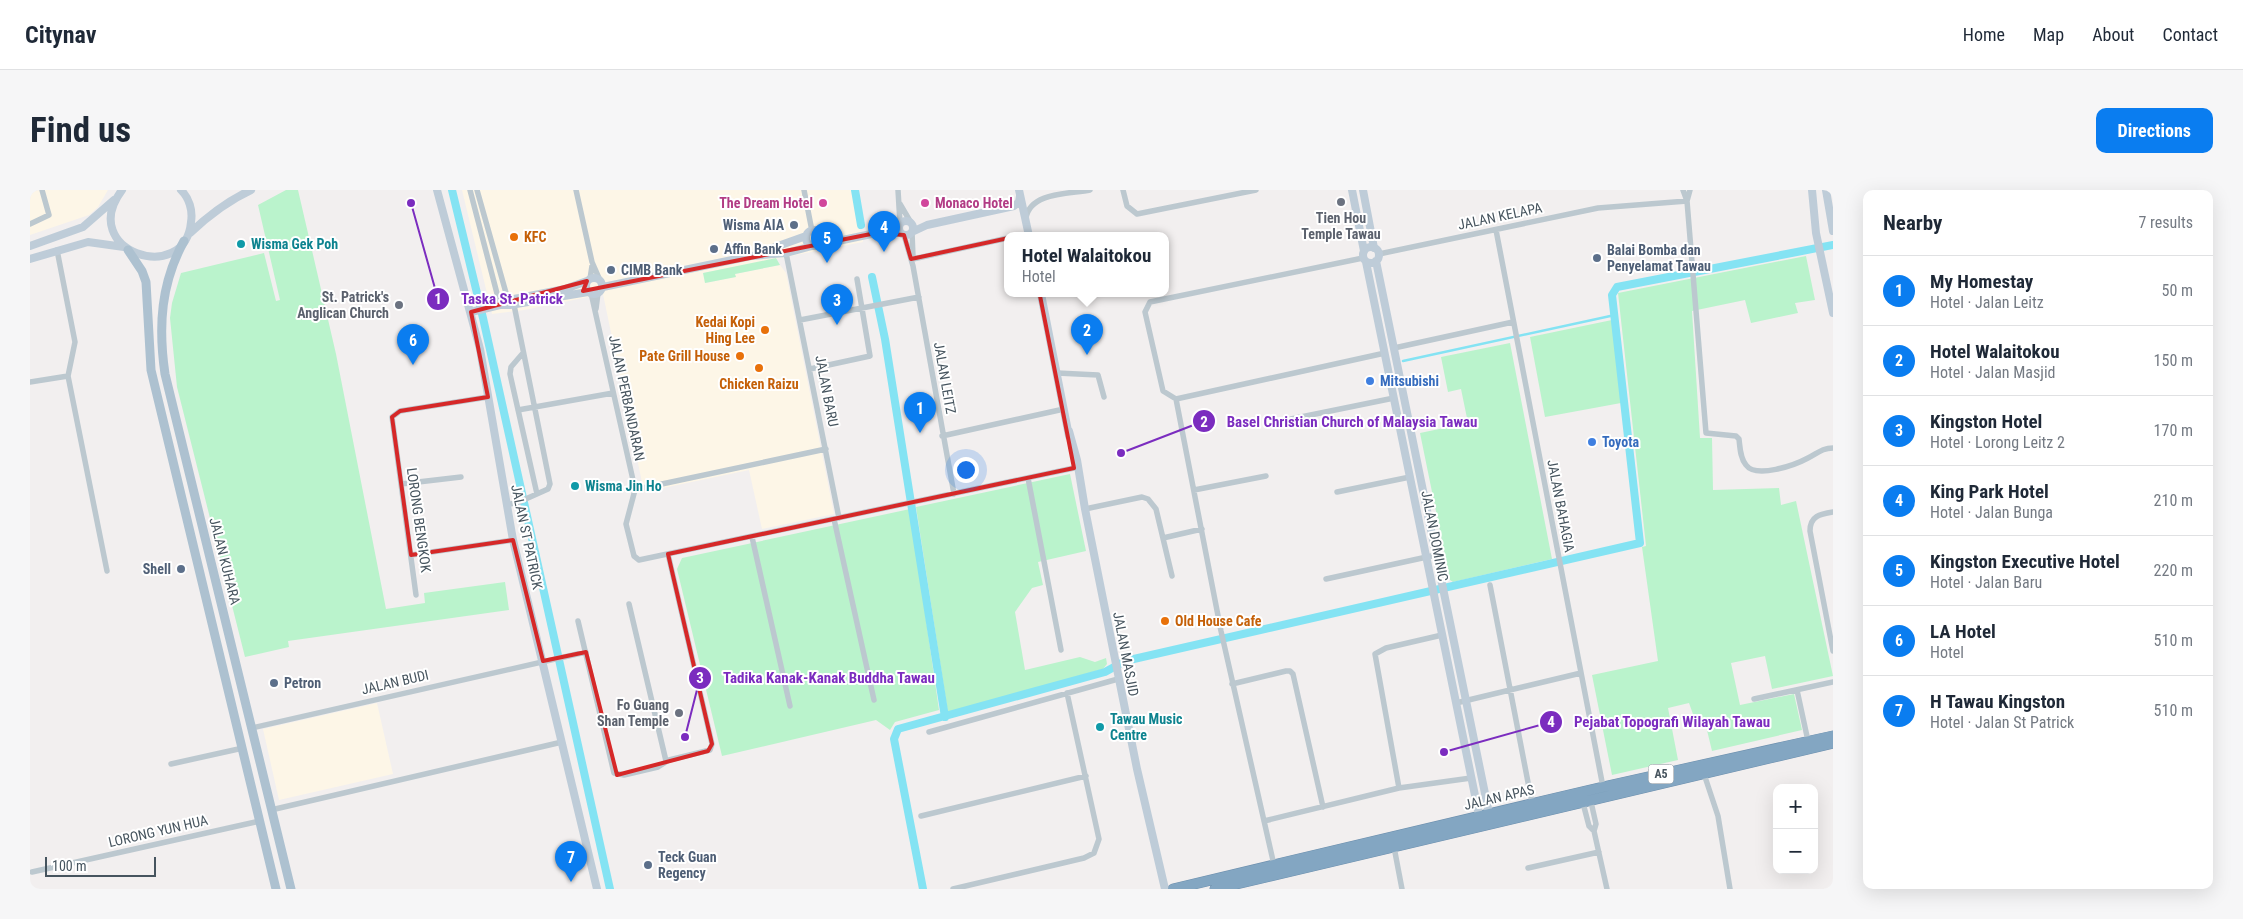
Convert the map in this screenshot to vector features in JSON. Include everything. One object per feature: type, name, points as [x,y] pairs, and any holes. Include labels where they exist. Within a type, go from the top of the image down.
[{"type":"highway","name":"JALAN APAS","points":[[1173,889],[1484,814],[1833,736]]},
{"type":"highway","name":"JALAN APAS","points":[[1215,889],[1587,803],[1833,743]]},
{"type":"highway","points":[[1484,814],[1488,822],[1496,824]]},
{"type":"main road","name":"JALAN KUHARA","points":[[186,238],[172,265],[163,297],[162,353],[206,544],[291,889]]},
{"type":"main road","name":"JALAN KUHARA","points":[[126,248],[142,271],[146,282],[151,370],[276,889]]},
{"type":"main road","points":[[203,584],[208,574],[206,544]]},
{"type":"street","points":[[30,224],[49,215],[42,190]]},
{"type":"street","points":[[118,190],[112,211],[112,224],[116,236],[126,248],[139,256],[151,258],[164,256],[175,250],[213,212],[230,199],[251,190]]},
{"type":"street","points":[[30,246],[92,222],[122,190]]},
{"type":"street","points":[[181,190],[189,203],[192,214],[186,238]]},
{"type":"street","name":"JALAN ST PATRICK","points":[[437,190],[471,312],[513,540],[597,889]]},
{"type":"street","points":[[470,190],[500,305]]},
{"type":"street","points":[[476,190],[505,291],[511,302],[550,484],[548,489],[522,501],[506,505]]},
{"type":"street","name":"JALAN PERBANDARAN","points":[[576,190],[597,288],[596,314],[633,480],[636,486]]},
{"type":"street","points":[[804,190],[813,233],[806,242],[816,246]]},
{"type":"street","points":[[898,190],[900,224],[913,266]]},
{"type":"street","points":[[1026,221],[1028,210],[1034,202],[1090,190]]},
{"type":"street","points":[[1123,190],[1127,206],[1132,212],[1137,214],[1256,190]]},
{"type":"street","name":"JALAN DOMINIC","points":[[1352,190],[1456,703],[1472,778],[1484,814]]},
{"type":"street","name":"JALAN DOMINIC","points":[[1363,190],[1466,701],[1484,814]]},
{"type":"street","points":[[1683,190],[1688,201]]},
{"type":"street","points":[[1690,190],[1688,201],[1704,429],[1706,433],[1736,436],[1739,439],[1745,465],[1751,470],[1762,472],[1805,460],[1820,450],[1833,448]]},
{"type":"street","points":[[1811,190],[1816,233],[1833,313]]},
{"type":"street","points":[[1826,190],[1832,228]]},
{"type":"street","points":[[1020,193],[1027,232]]},
{"type":"street","points":[[876,233],[902,234],[937,222],[1014,206],[1019,202],[1020,193]]},
{"type":"street","name":"JALAN KELAPA","points":[[1376,255],[1598,208],[1688,201]]},
{"type":"street","points":[[900,204],[911,222],[913,266]]},
{"type":"street","points":[[750,256],[786,253],[876,233],[911,222],[937,222]]},
{"type":"street","name":"JALAN BAHAGIA","points":[[1496,230],[1603,787]]},
{"type":"street","points":[[511,302],[629,282],[750,256],[795,242],[813,233],[839,240]]},
{"type":"street","points":[[813,233],[822,237],[816,246]]},
{"type":"street","points":[[913,258],[1004,239]]},
{"type":"street","points":[[30,259],[88,242],[126,248]]},
{"type":"street","points":[[786,253],[795,242]]},
{"type":"street","points":[[1368,248],[1376,255],[1372,263],[1365,257],[1368,248]]},
{"type":"street","points":[[57,250],[75,342],[68,376],[107,571]]},
{"type":"street","points":[[790,269],[797,250]]},
{"type":"street","name":"JALAN BARU","points":[[786,253],[874,700]]},
{"type":"street","points":[[1365,257],[1150,302],[1145,312],[1154,356],[1163,391],[1176,399],[1385,353]]},
{"type":"street","name":"JALAN PERBANDARAN","points":[[588,280],[592,262]]},
{"type":"street","points":[[1822,264],[1833,269]]},
{"type":"street","name":"JALAN LEITZ","points":[[913,266],[942,436],[954,494]]},
{"type":"street","points":[[810,369],[870,356],[856,279]]},
{"type":"street","points":[[471,312],[565,289],[588,280]]},
{"type":"street","points":[[588,280],[597,288]]},
{"type":"street","points":[[588,280],[586,287],[597,288]]},
{"type":"street","points":[[497,293],[505,291]]},
{"type":"street","points":[[800,320],[919,297]]},
{"type":"street","name":"JALAN MASJID","points":[[1042,297],[1069,431],[1074,468],[1080,482]]},
{"type":"street","points":[[1394,348],[1514,324]]},
{"type":"street","points":[[523,353],[510,370],[537,494]]},
{"type":"street","points":[[1057,373],[1098,374],[1104,397]]},
{"type":"street","points":[[30,382],[68,376]]},
{"type":"street","points":[[518,410],[613,392]]},
{"type":"street","name":"LORONG BENGKOK","points":[[416,595],[392,420],[395,413],[488,397]]},
{"type":"street","points":[[1291,419],[1394,398]]},
{"type":"street","points":[[1176,399],[1223,642],[1274,865]]},
{"type":"street","points":[[942,436],[1064,408]]},
{"type":"street","name":"JALAN MASJID","points":[[1069,431],[1073,440],[1118,676],[1165,889]]},
{"type":"street","points":[[826,449],[643,488],[636,486],[626,524],[634,556],[639,560],[1074,468]]},
{"type":"street","points":[[1194,490],[1266,476]]},
{"type":"street","points":[[401,484],[461,477]]},
{"type":"street","points":[[1337,492],[1410,477]]},
{"type":"street","points":[[1028,478],[1061,650]]},
{"type":"street","points":[[1085,508],[1142,497],[1148,499],[1156,509],[1172,576]]},
{"type":"street","points":[[1833,512],[1814,518],[1811,522],[1810,531],[1833,651]]},
{"type":"street","points":[[1163,538],[1202,529]]},
{"type":"street","points":[[752,537],[790,706]]},
{"type":"street","points":[[411,555],[513,540]]},
{"type":"street","points":[[578,621],[614,773],[624,775],[658,767],[666,761],[708,751],[712,746],[668,554]]},
{"type":"street","points":[[1326,579],[1436,555]]},
{"type":"street","points":[[1490,585],[1532,803]]},
{"type":"street","points":[[629,604],[666,761]]},
{"type":"street","points":[[1399,788],[1375,654],[1386,648],[1442,635]]},
{"type":"street","name":"JALAN BUDI","points":[[252,728],[586,652]]},
{"type":"street","points":[[1232,684],[1286,671],[1290,671],[1293,674],[1322,807]]},
{"type":"street","points":[[1456,703],[1581,673]]},
{"type":"street","points":[[929,732],[1067,693],[1118,676]]},
{"type":"street","points":[[1754,699],[1833,682]]},
{"type":"street","points":[[1797,690],[1808,742]]},
{"type":"street","points":[[953,889],[1084,858],[1094,852],[1099,839],[1067,693]]},
{"type":"street","points":[[271,810],[562,742]]},
{"type":"street","points":[[171,764],[243,748]]},
{"type":"street","points":[[1704,774],[1718,816],[1730,889]]},
{"type":"street","points":[[922,816],[1086,776]]},
{"type":"street","points":[[1264,821],[1399,788],[1472,778]]},
{"type":"street","points":[[1587,803],[1596,824],[1594,831],[1607,889]]},
{"type":"street","name":"LORONG YUN HUA","points":[[32,872],[260,822]]},
{"type":"street","points":[[1394,847],[1402,889]]},
{"type":"street","points":[[1528,868],[1599,852]]},
{"type":"highlighted area","points":[[876,233],[904,235],[911,259],[1018,236],[1029,240],[1074,468],[668,554],[712,744],[708,751],[617,775],[586,652],[543,661],[513,540],[411,555],[392,417],[400,411],[488,397],[471,312],[587,281],[583,291]]},
{"type":"shaded area","points":[[30,190],[108,190],[98,207],[89,215],[30,235]]},
{"type":"shaded area","points":[[462,190],[851,190],[863,242],[703,273],[706,283],[735,277],[735,274],[780,265],[786,273],[834,514],[762,529],[749,470],[644,492],[603,294],[524,310],[492,314]]},
{"type":"shaded area","points":[[377,703],[393,774],[279,800],[263,729]]},
{"type":"green space","points":[[286,190],[298,190],[336,354],[386,609],[425,603],[424,593],[505,582],[509,610],[288,641],[289,647],[245,657],[177,387],[170,318],[172,303],[181,273],[264,253],[276,301],[280,300],[258,205]]},
{"type":"green space","points":[[1806,256],[1815,300],[1795,303],[1798,313],[1751,323],[1745,300],[1692,311],[1700,438],[1712,438],[1713,490],[1779,488],[1781,505],[1796,501],[1833,676],[1772,689],[1765,656],[1731,663],[1740,705],[1794,694],[1802,730],[1712,751],[1705,722],[1694,717],[1689,703],[1668,708],[1678,760],[1612,775],[1592,675],[1658,661],[1642,547],[1646,546],[1618,293]]},
{"type":"green space","points":[[776,258],[780,265],[735,274],[736,277],[705,283],[703,273]]},
{"type":"green space","points":[[1612,320],[1621,403],[1545,417],[1530,337]]},
{"type":"green space","points":[[1510,343],[1552,559],[1453,582],[1450,580],[1420,433],[1468,423],[1461,389],[1448,392],[1441,357]]},
{"type":"green space","points":[[1070,474],[1086,551],[1038,562],[1043,585],[1032,588],[1015,612],[1025,670],[1080,657],[1095,662],[1106,658],[1107,664],[1103,669],[948,713],[916,507]]},
{"type":"green space","points":[[910,509],[939,710],[895,722],[890,730],[876,720],[722,756],[677,569],[682,558]]},
{"type":"waterway","points":[[452,190],[483,318],[610,889]]},
{"type":"waterway","points":[[855,190],[861,225]]},
{"type":"waterway","points":[[923,889],[894,739],[898,729],[1105,672],[1125,661],[1640,543],[1612,295],[1617,287],[1833,245]]},
{"type":"waterway","points":[[872,277],[885,339],[945,717]]},
{"type":"waterway","points":[[1403,361],[1615,315]]},
{"type":"place","name":"Tien Hou Temple Tawau","points":[[1341,202]]},
{"type":"place","name":"Taska St. Patrick","points":[[411,203]]},
{"type":"place","name":"The Dream Hotel","points":[[823,203]]},
{"type":"place","name":"Monaco Hotel","points":[[925,203]]},
{"type":"place","name":"Wisma AIA","points":[[794,225]]},
{"type":"place","name":"KFC","points":[[514,237]]},
{"type":"place","name":"Wisma Gek Poh","points":[[241,244]]},
{"type":"place","name":"Affin Bank","points":[[714,249]]},
{"type":"place","name":"King Park Hotel","points":[[884,252]]},
{"type":"place","name":"Balai Bomba dan Penyelamat Tawau","points":[[1597,258]]},
{"type":"place","name":"Kingston Executive Hotel","points":[[827,263]]},
{"type":"place","name":"CIMB Bank","points":[[611,270]]},
{"type":"place","name":"St. Patrick's Anglican Church","points":[[399,305]]},
{"type":"place","name":"Kingston Hotel","points":[[837,325]]},
{"type":"place","name":"Kedai Kopi Hing Lee","points":[[765,330]]},
{"type":"place","name":"Hotel Walaitokou","points":[[1087,355]]},
{"type":"place","name":"Pate Grill House","points":[[740,356]]},
{"type":"place","name":"LA Hotel","points":[[413,365]]},
{"type":"place","name":"Chicken Raizu","points":[[759,368]]},
{"type":"place","name":"Mitsubishi","points":[[1370,381]]},
{"type":"place","name":"My Homestay","points":[[920,433]]},
{"type":"place","name":"Toyota","points":[[1592,442]]},
{"type":"place","name":"Basel Christian Church of Malaysia Tawau","points":[[1121,453]]},
{"type":"place","name":"Wisma Jin Ho","points":[[575,486]]},
{"type":"place","name":"Shell","points":[[181,569]]},
{"type":"place","name":"Old House Cafe","points":[[1165,621]]},
{"type":"place","name":"Petron","points":[[274,683]]},
{"type":"place","name":"Fo Guang Shan Temple","points":[[679,713]]},
{"type":"place","name":"Tawau Music Centre","points":[[1100,727]]},
{"type":"place","name":"Tadika Kanak-Kanak Buddha Tawau","points":[[685,737]]},
{"type":"place","name":"Pejabat Topografi Wilayah Tawau","points":[[1444,752]]},
{"type":"place","name":"Teck Guan Regency","points":[[648,865]]},
{"type":"place","name":"H Tawau Kingston","points":[[571,882]]}]
